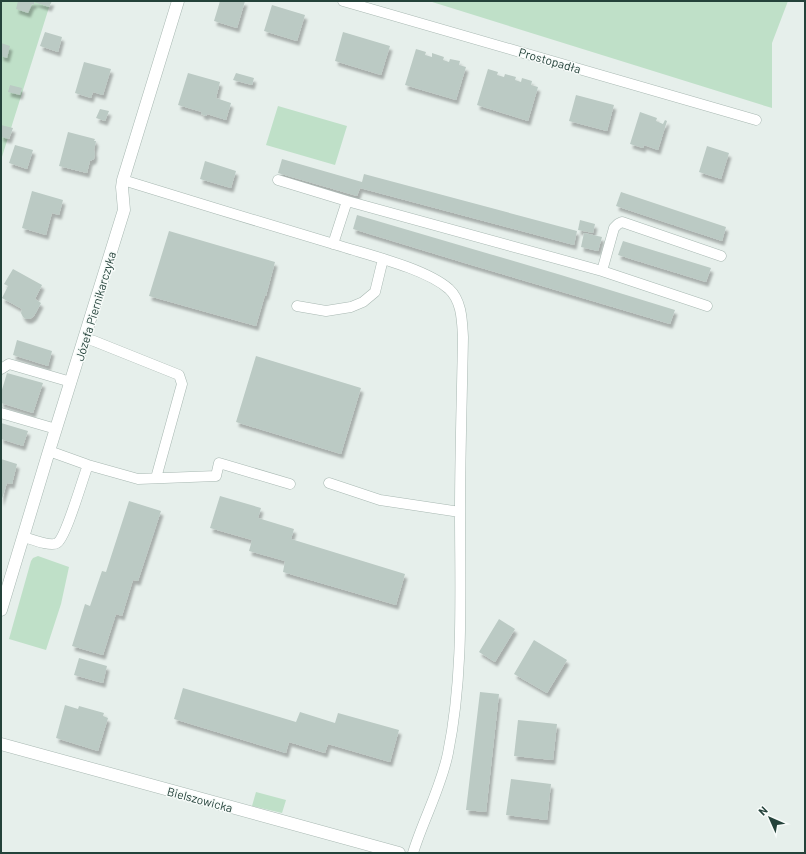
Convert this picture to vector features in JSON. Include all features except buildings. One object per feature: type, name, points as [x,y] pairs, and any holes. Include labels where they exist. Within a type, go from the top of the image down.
[{"type":"street","name":"Józefa Piernikarczyka","points":[[1,610],[124,210],[122,187],[123,180],[178,1]]},
{"type":"street","name":"Bielszowicka","points":[[1,744],[400,853]]},
{"type":"lane","name":"Prostopadła","points":[[343,1],[756,120]]},
{"type":"lane","points":[[123,180],[383,259],[427,275],[448,289],[456,297],[461,313],[463,337],[460,512],[461,596],[458,687],[444,770],[420,830],[413,853]]},
{"type":"lane","points":[[278,180],[347,201],[602,271],[707,306]]},
{"type":"lane","points":[[333,244],[347,201]]},
{"type":"lane","points":[[602,271],[614,228],[622,222],[720,256]]},
{"type":"lane","points":[[297,306],[326,310],[351,307],[363,302],[375,292],[383,259]]},
{"type":"lane","points":[[85,339],[94,341],[179,375],[181,378],[182,384],[156,478]]},
{"type":"lane","points":[[1,369],[9,364],[71,382]]},
{"type":"lane","points":[[1,413],[56,429]]},
{"type":"lane","points":[[49,451],[138,479],[216,476],[219,463],[290,484]]},
{"type":"lane","points":[[24,537],[47,544],[58,543],[65,532],[88,464]]},
{"type":"lane","points":[[329,483],[380,500],[460,512]]},
{"type":"green space","points":[[1,1],[51,1],[1,160]]},
{"type":"green space","points":[[429,1],[788,1],[772,43],[772,108]]},
{"type":"green space","points":[[278,106],[347,126],[335,165],[266,145]]},
{"type":"green space","points":[[38,556],[69,567],[61,604],[46,650],[9,639],[31,561],[33,558]]},
{"type":"green space","points":[[256,792],[286,800],[282,813],[252,806]]}]
